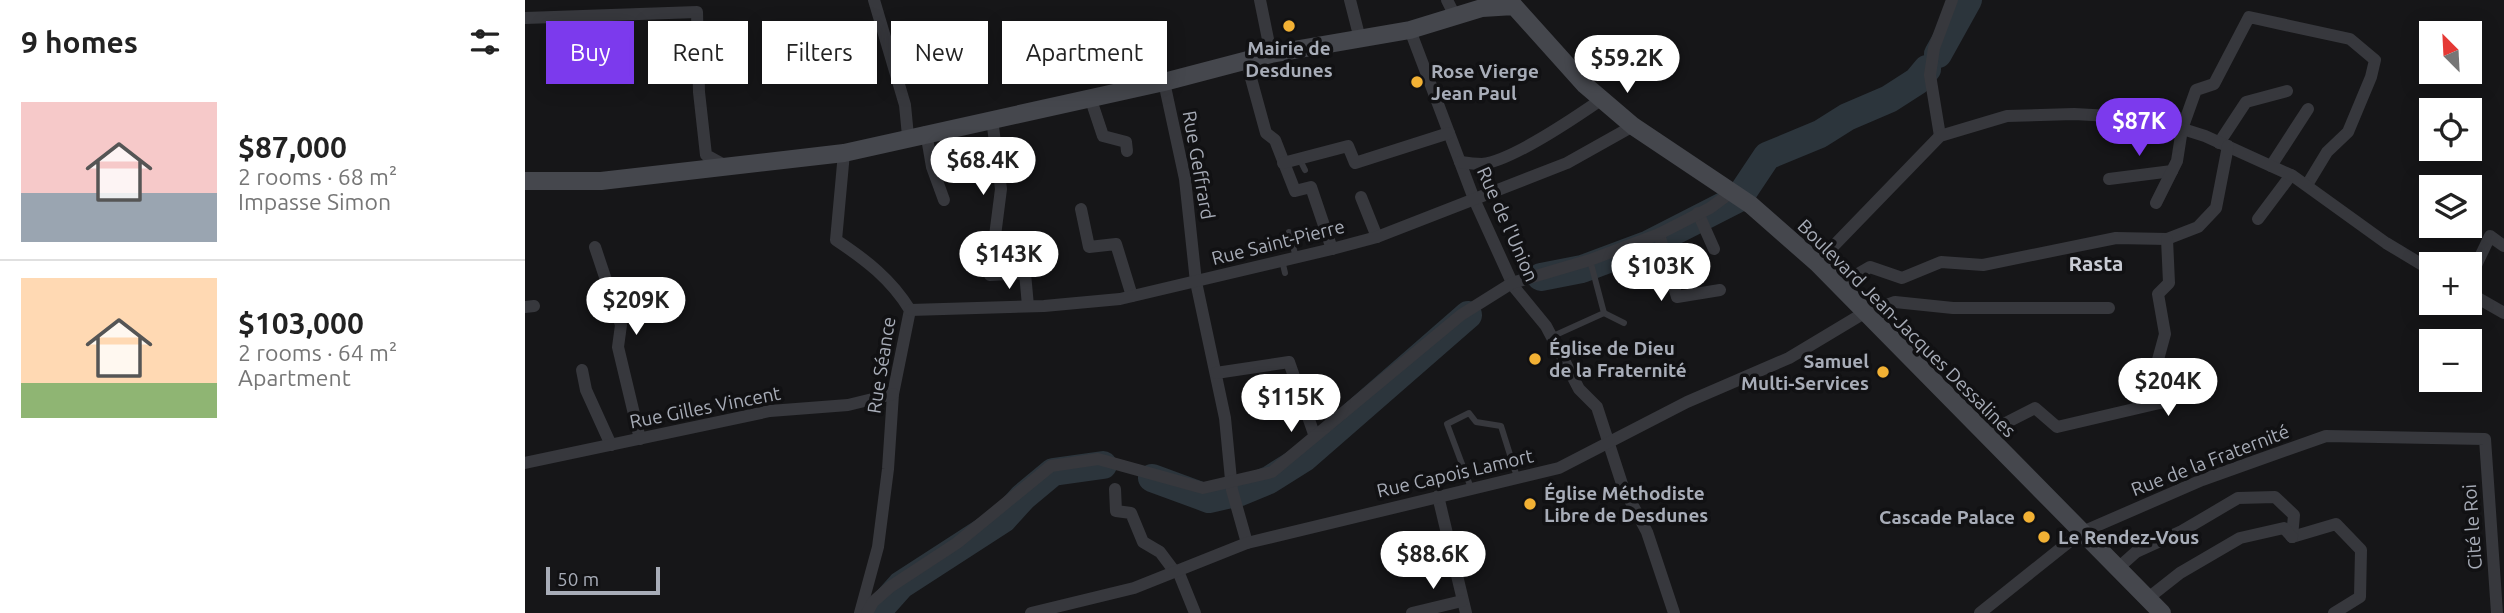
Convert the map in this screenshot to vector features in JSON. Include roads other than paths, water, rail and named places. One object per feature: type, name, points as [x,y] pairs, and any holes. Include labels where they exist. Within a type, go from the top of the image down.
[{"type":"street","points":[[874,0],[905,105],[944,200]]},
{"type":"street","points":[[1259,0],[1271,54]]},
{"type":"street","points":[[1350,0],[1360,39]]},
{"type":"street","points":[[1940,136],[1930,75],[1934,48],[1952,0]]},
{"type":"street","name":"Boulevard Jean-Jacques Dessalines","points":[[1167,81],[1271,54],[1410,30],[1451,8],[1482,8],[1517,3],[1602,99],[1633,126],[1740,197],[1818,263],[2080,533],[2162,613]]},
{"type":"street","points":[[525,18],[697,12],[699,92],[706,155],[726,166]]},
{"type":"street","points":[[2156,203],[2172,171],[2182,129],[2196,90],[2214,84],[2249,17],[2350,39],[2375,60],[2371,77],[2348,131],[2327,152],[2308,185]]},
{"type":"street","name":"Rue de l'Union","points":[[1410,30],[1474,198],[1514,288],[1546,326],[1579,389],[1597,407],[1623,487],[1647,532],[1674,613]]},
{"type":"street","points":[[1246,60],[1266,133],[1275,140],[1295,191],[1311,187],[1332,249]]},
{"type":"street","name":"Boulevard Jean-Jacques Dessalines","points":[[525,181],[601,181],[844,153],[917,134],[1154,84]]},
{"type":"street","name":"Rue Geffrard","points":[[1164,84],[1185,179],[1196,282],[1225,418],[1232,489],[1247,543]]},
{"type":"street","points":[[1839,285],[1870,267],[1902,278],[1941,262],[1983,265],[2116,237],[2167,239],[2199,227],[2216,208],[2224,145],[2246,102],[2287,91]]},
{"type":"street","points":[[1090,97],[1103,136],[1126,142],[1127,151]]},
{"type":"street","points":[[1460,162],[1483,164],[1505,155],[1559,128],[1602,99]]},
{"type":"street","points":[[2271,166],[2308,109]]},
{"type":"street","points":[[1818,263],[1940,136],[2007,116],[2047,115],[2148,118],[2224,145],[2308,185],[2386,243],[2419,263]]},
{"type":"street","points":[[992,118],[1001,189],[990,275],[1025,273],[1028,306]]},
{"type":"street","name":"Rue Saint-Pierre","points":[[910,310],[1028,306],[1132,296],[1284,267],[1296,257],[1377,237],[1567,163],[1633,126]]},
{"type":"street","points":[[1283,163],[1302,164],[1348,146],[1356,163],[1449,133]]},
{"type":"street","name":"Rue Séance","points":[[844,153],[836,240],[870,263],[889,281],[910,310],[893,394],[888,469],[878,547],[860,613]]},
{"type":"street","points":[[2109,179],[2172,171]]},
{"type":"street","points":[[2258,219],[2291,175]]},
{"type":"street","points":[[1361,197],[1377,237]]},
{"type":"street","points":[[867,613],[873,603],[890,587],[957,543],[1051,466],[1098,459],[1203,488],[1232,489],[1272,472],[1290,459],[1314,434],[1345,412],[1461,315],[1514,288],[1659,234],[1698,213],[1740,197]]},
{"type":"street","points":[[1081,209],[1089,247],[1116,244],[1132,296]]},
{"type":"street","points":[[1698,213],[1714,249]]},
{"type":"street","points":[[1659,234],[1677,297],[1720,290]]},
{"type":"street","points":[[2482,253],[2490,236],[2504,246]]},
{"type":"street","points":[[1984,434],[2035,408],[2057,427],[2164,401],[2156,367],[2165,334],[2158,295],[2169,283],[2167,239]]},
{"type":"street","points":[[594,247],[621,325],[618,347],[640,439]]},
{"type":"street","points":[[2482,300],[2504,313]]},
{"type":"street","name":"Rue Capois Lamort","points":[[1031,613],[1134,588],[1247,543],[1559,468],[1686,402],[1789,358],[1864,313],[1895,302],[1953,309],[2109,308]]},
{"type":"street","points":[[1216,373],[1289,362],[1314,434]]},
{"type":"street","points":[[582,370],[586,390],[611,445]]},
{"type":"street","name":"Rue Gilles Vincent","points":[[525,463],[770,411],[848,405],[893,394]]},
{"type":"street","name":"Rue de la Fraternité","points":[[1980,613],[2080,533],[2201,480],[2326,436],[2485,439]]},
{"type":"street","name":"Cité le Roi","points":[[2485,439],[2497,613]]},
{"type":"street","points":[[1115,489],[1115,511],[1131,513],[1143,542],[1160,552],[1177,571],[1195,613]]},
{"type":"street","points":[[1412,613],[1464,607],[1438,496]]},
{"type":"street","points":[[2117,569],[2136,552],[2182,531],[2238,498],[2275,496],[2294,515],[2292,537]]},
{"type":"street","points":[[2292,537],[2336,524],[2361,550],[2360,597],[2334,613]]},
{"type":"street","points":[[2147,599],[2180,573],[2240,538],[2284,528],[2292,537]]},
{"type":"lane","points":[[1289,232],[1296,257]]},
{"type":"lane","points":[[1590,261],[1604,313],[1624,323]]},
{"type":"lane","points":[[1551,337],[1604,313]]},
{"type":"lane","points":[[1471,488],[1447,424],[1469,414],[1476,422],[1501,426],[1517,477]]},
{"type":"waterway","points":[[1938,54],[1968,0]]},
{"type":"waterway","points":[[1541,277],[1582,269],[1649,244],[1739,198],[1767,156],[1820,134],[1847,117],[1889,99],[1917,81],[1927,69]]},
{"type":"waterway","points":[[1152,478],[1209,499],[1240,492],[1269,480],[1304,458],[1468,315]]},
{"type":"waterway","points":[[876,613],[901,585],[1003,519],[1023,497],[1053,472],[1103,465]]},
{"type":"place","name":"Mairie de Desdunes","points":[[1289,26]]},
{"type":"place","name":"Rose Vierge Jean Paul","points":[[1417,82]]},
{"type":"place","name":"Église de Dieu de la Fraternité","points":[[1535,359]]},
{"type":"place","name":"Samuel Multi-Services","points":[[1883,372]]},
{"type":"place","name":"Église Méthodiste Libre de Desdunes","points":[[1530,504]]},
{"type":"place","name":"Cascade Palace","points":[[2029,517]]},
{"type":"place","name":"Le Rendez-Vous","points":[[2044,537]]},
{"type":"district","name":"Rasta","points":[[2096,263]]}]
